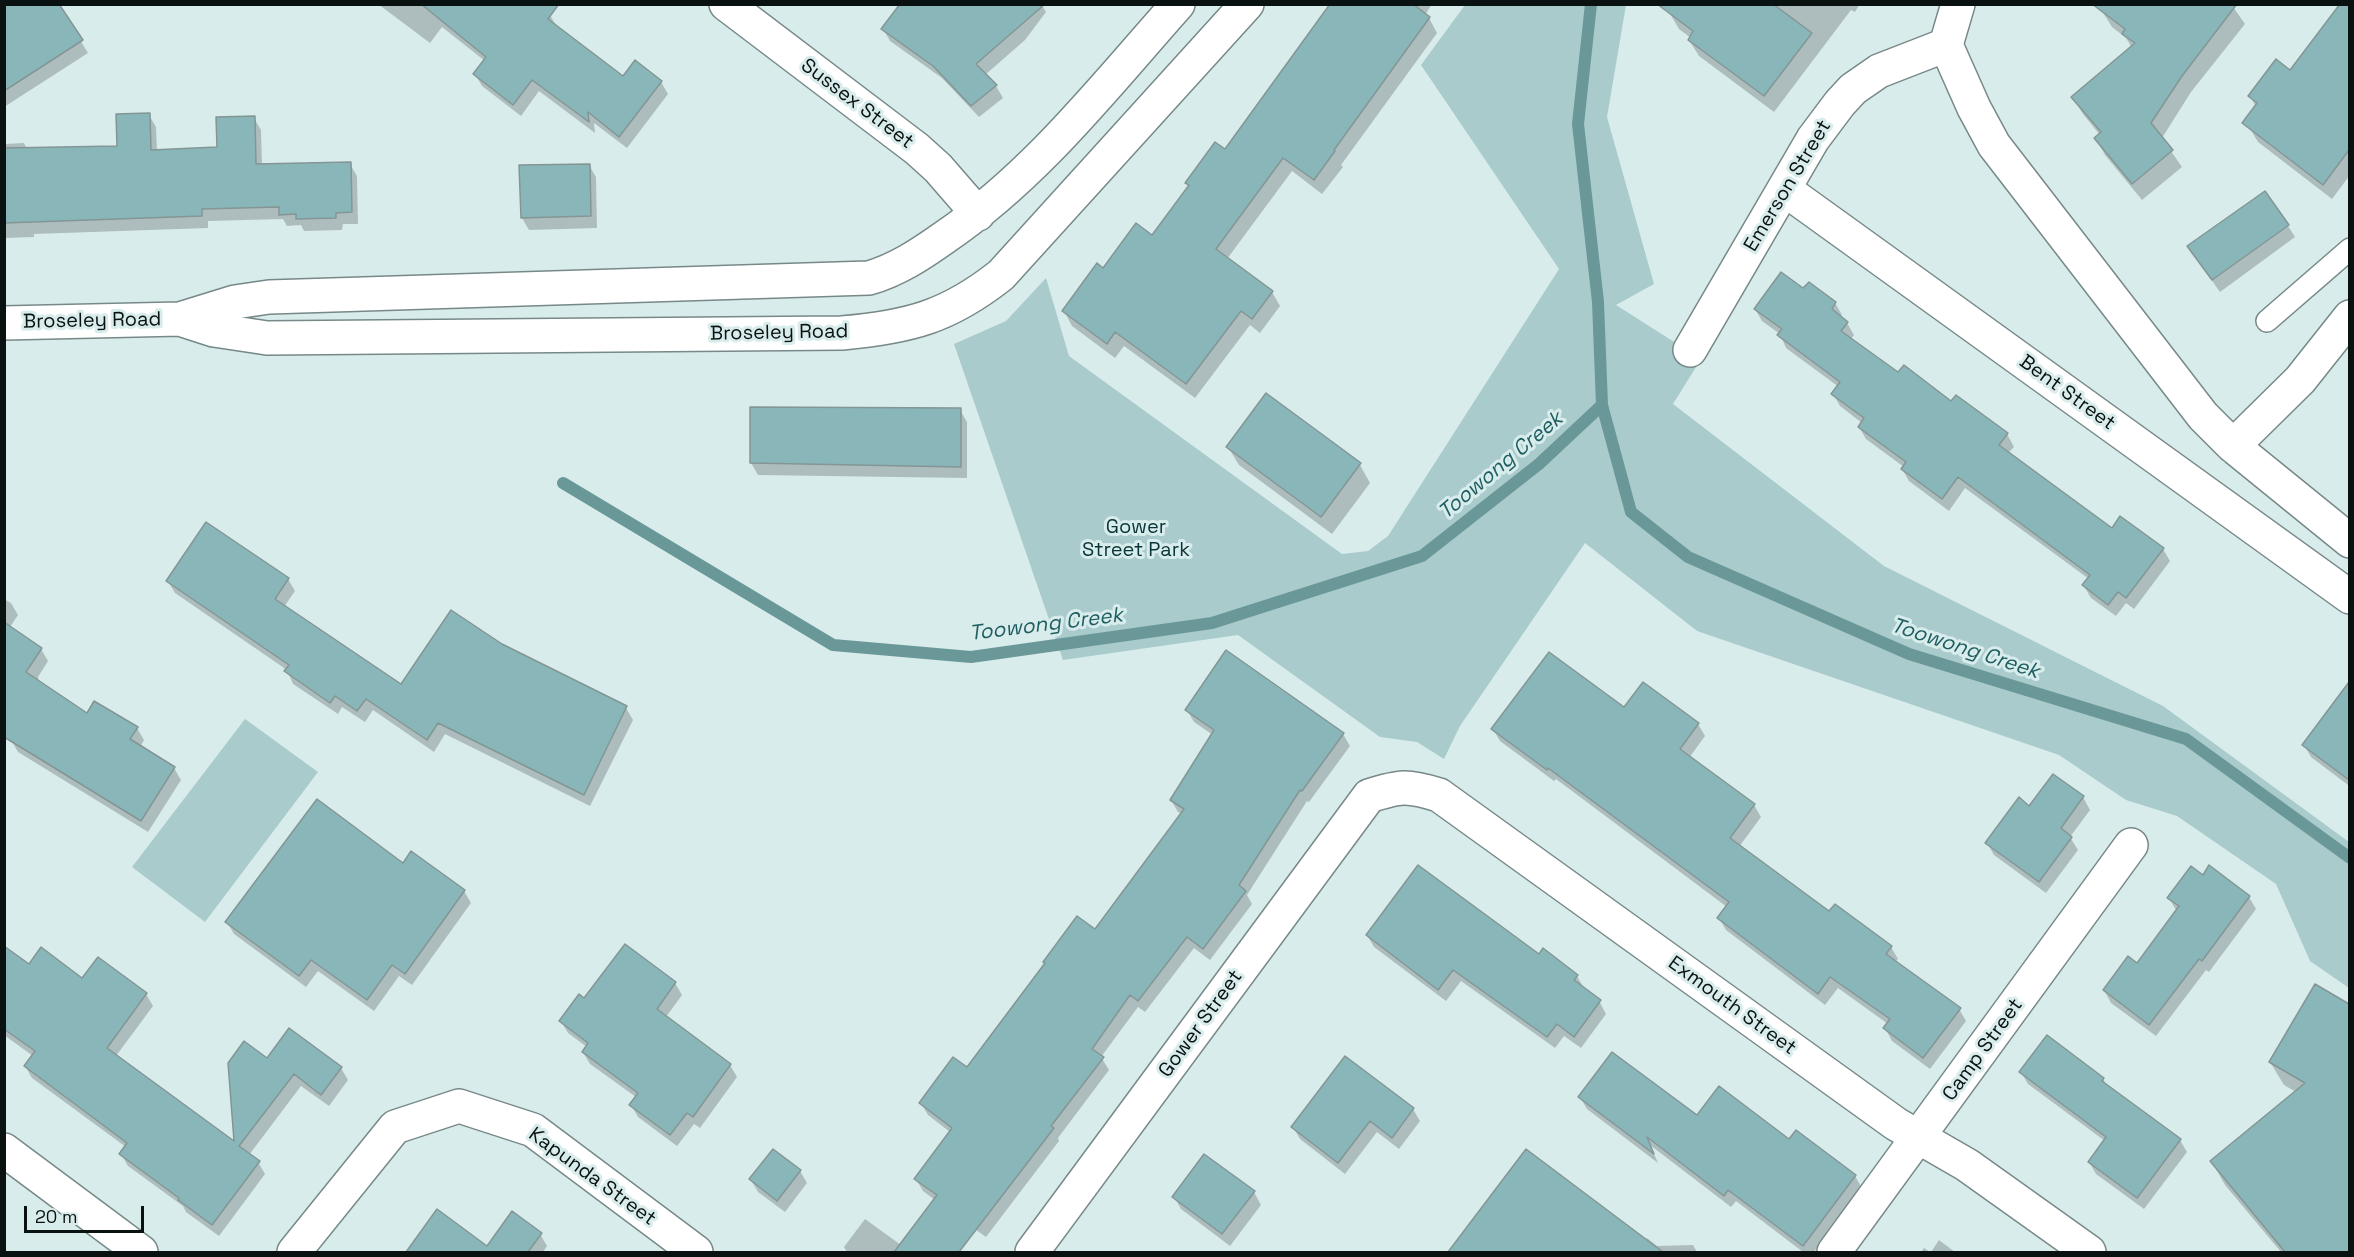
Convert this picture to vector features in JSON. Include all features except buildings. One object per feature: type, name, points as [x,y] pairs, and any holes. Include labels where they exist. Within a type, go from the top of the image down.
[{"type":"street","name":"Sussex Street","points":[[726,4],[917,149],[944,173],[978,214]]},
{"type":"street","name":"Broseley Road","points":[[4,323],[180,319],[235,302],[269,297],[869,278],[894,269],[910,260],[978,214],[1033,167],[1178,4]]},
{"type":"street","name":"Broseley Road","points":[[180,319],[214,330],[267,338],[842,333],[890,328],[927,319],[944,313],[977,294],[1001,275],[1247,4]]},
{"type":"street","points":[[1958,4],[1946,45],[1974,108],[1994,145],[2190,401],[2233,446],[2349,541]]},
{"type":"street","name":"Emerson Street","points":[[1690,350],[1813,138],[1853,89],[1879,71],[1946,45]]},
{"type":"street","name":"Bent Street","points":[[1784,189],[2349,597]]},
{"type":"street","points":[[2233,446],[2300,380],[2349,317]]},
{"type":"street","name":"Exmouth Street","points":[[1369,796],[1396,787],[1411,787],[1439,795],[1896,1124],[1985,1177],[2089,1252]]},
{"type":"street","name":"Gower Street","points":[[1032,1252],[1369,796]]},
{"type":"street","name":"Camp Street","points":[[1834,1252],[2131,845]]},
{"type":"street","name":"Kapunda Street","points":[[294,1252],[395,1126],[459,1106],[533,1130],[696,1252]]},
{"type":"street","points":[[4,1149],[141,1252]]},
{"type":"lane","points":[[2267,321],[2349,249]]},
{"type":"green space","name":"Gower Street Park","points":[[1465,5],[1626,5],[1607,117],[1654,284],[1616,305],[1701,359],[1673,404],[1884,566],[2163,706],[2349,842],[2349,988],[2310,961],[2276,884],[2177,816],[2126,800],[2059,755],[1697,631],[1585,543],[1460,726],[1444,759],[1417,742],[1380,737],[1238,635],[1063,660],[954,344],[1006,321],[1046,278],[1069,356],[1342,554],[1368,551],[1388,536],[1559,269],[1421,65]]},
{"type":"green space","points":[[245,719],[318,772],[205,922],[132,867]]},
{"type":"waterway","name":"Toowong Creek","points":[[1591,4],[1578,124],[1598,302],[1602,405],[1631,512],[1688,557],[1909,654],[2186,739],[2350,858]]},
{"type":"waterway","name":"Toowong Creek","points":[[563,483],[833,645],[971,657],[1212,623],[1422,556],[1539,464],[1602,405]]}]
